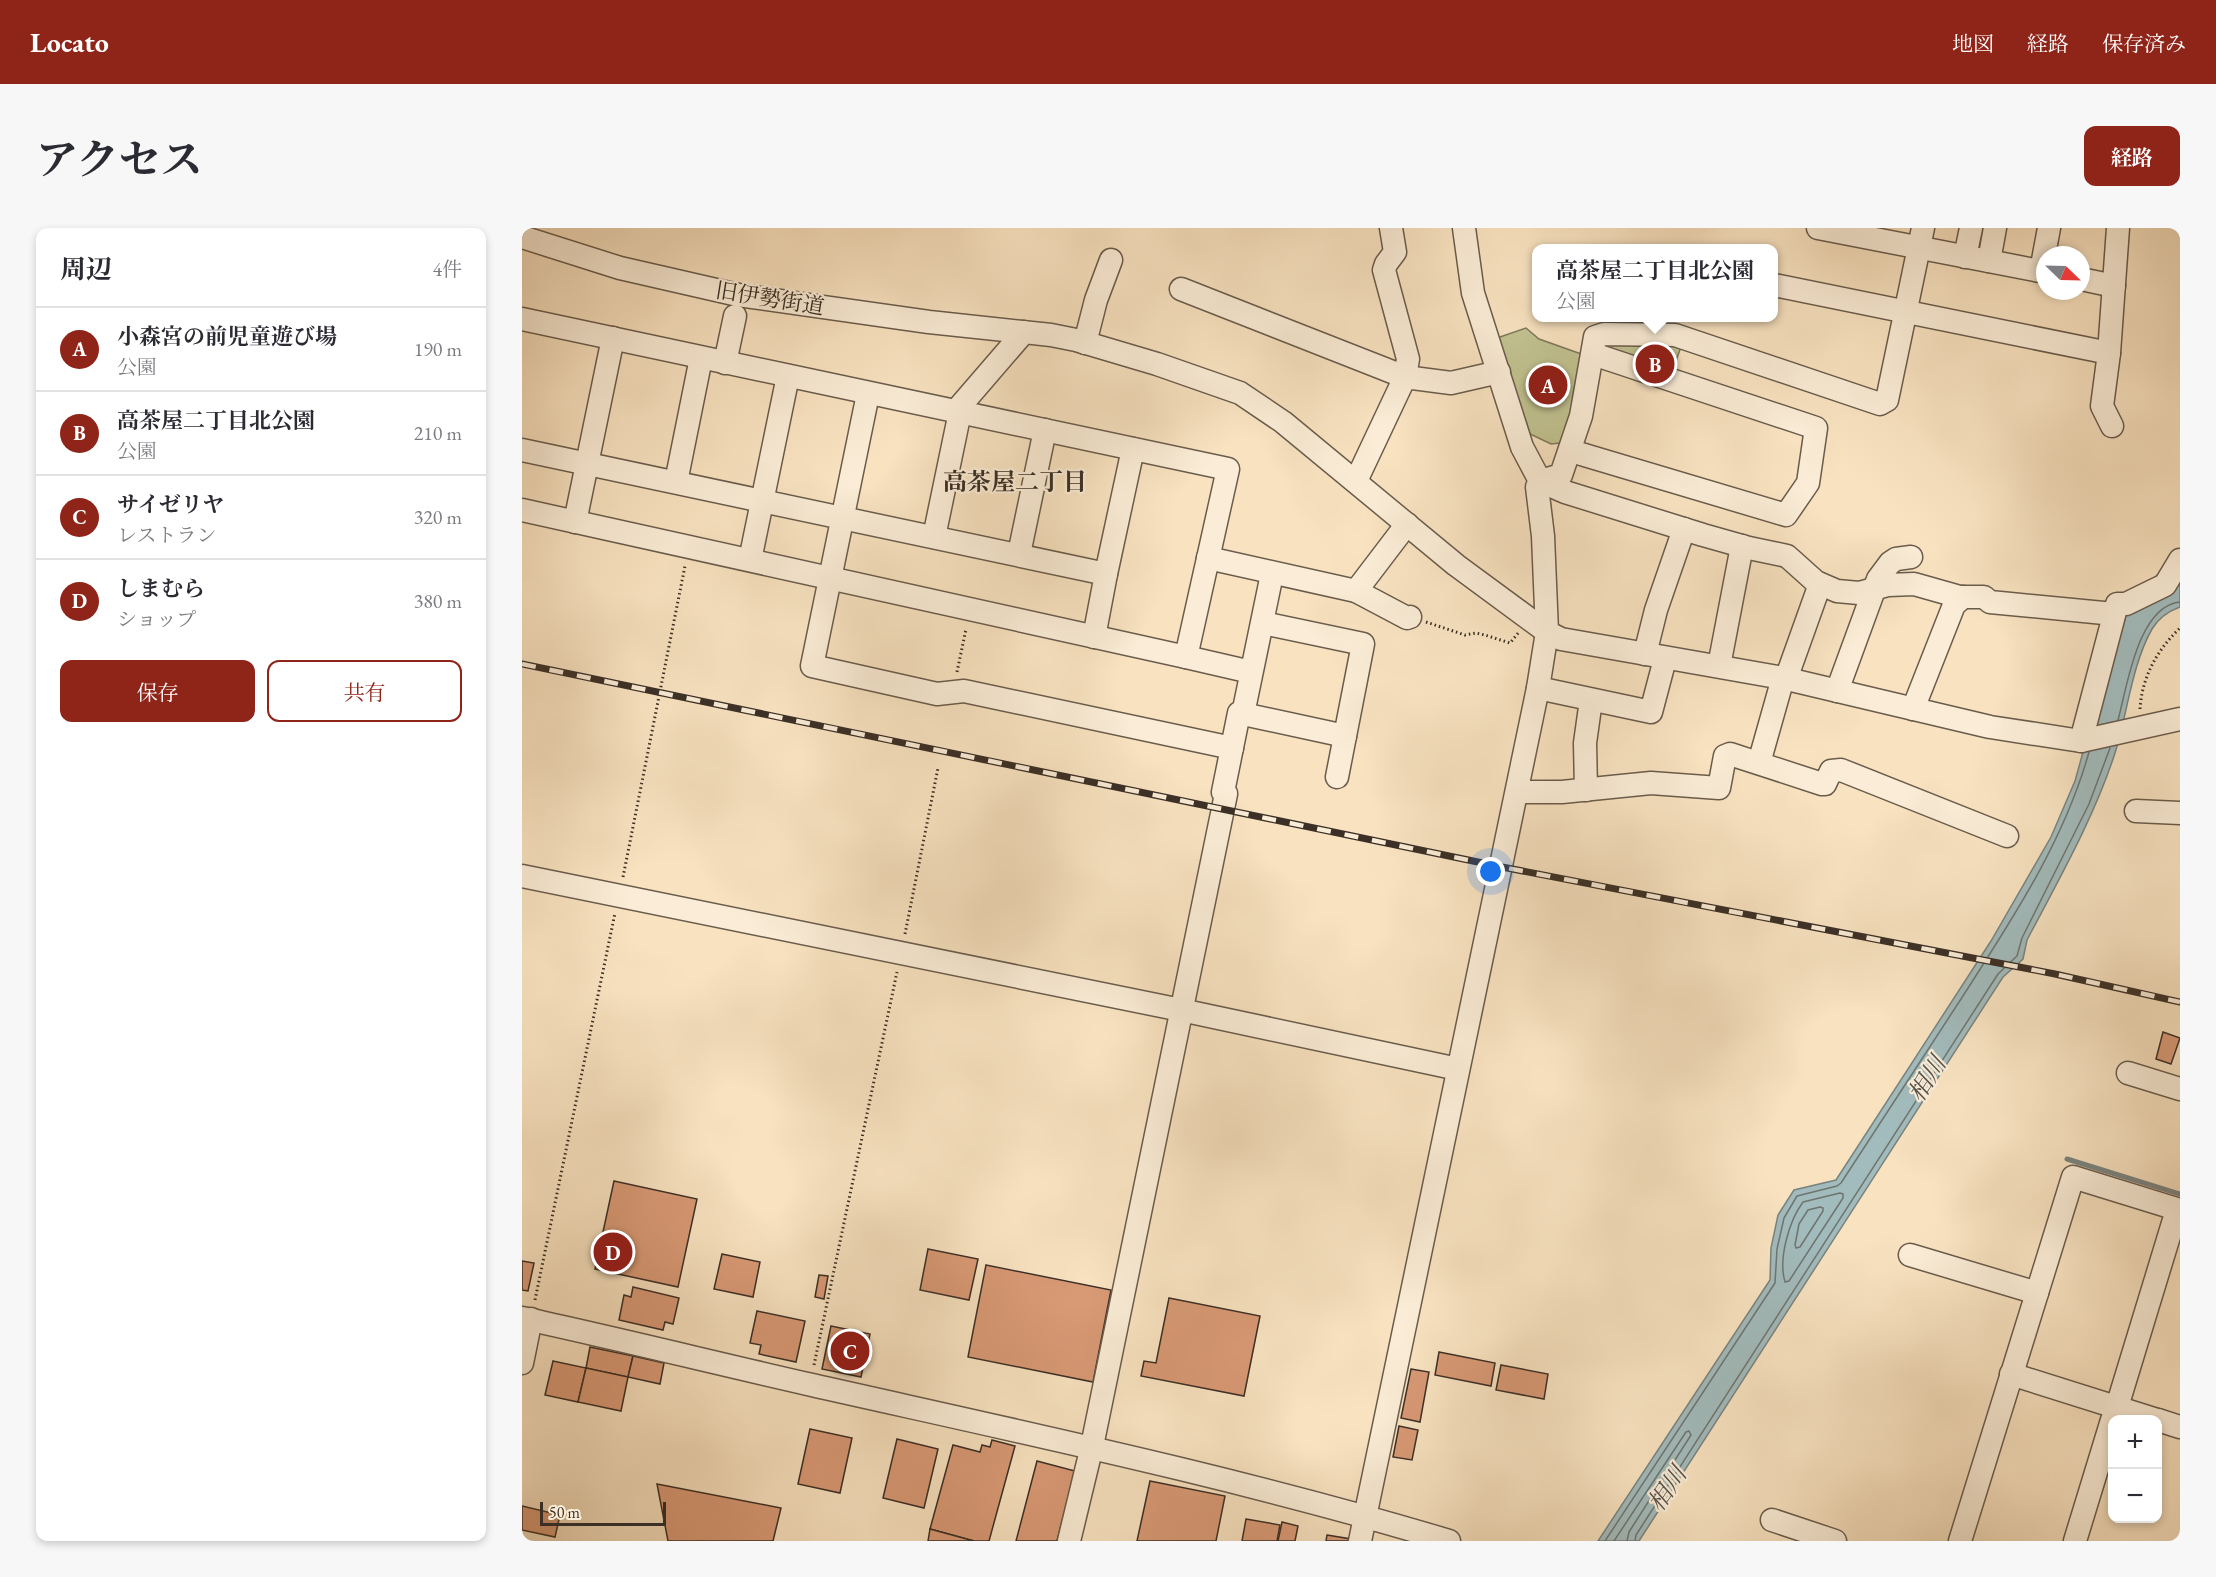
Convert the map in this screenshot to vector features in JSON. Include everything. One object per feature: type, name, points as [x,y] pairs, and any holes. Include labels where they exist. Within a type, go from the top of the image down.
[{"type":"street","points":[[1360,472],[1406,376],[1408,358],[1384,270],[1395,252],[1391,228]]},
{"type":"street","points":[[1464,228],[1473,293],[1522,447],[1540,481],[1565,492],[1684,529],[1787,556],[1820,584],[1837,591],[1859,592],[1888,585],[1914,584],[1944,593],[1990,602],[2114,614]]},
{"type":"street","points":[[1818,228],[1921,237],[1965,256],[2036,271]]},
{"type":"street","points":[[1965,256],[1971,228]]},
{"type":"street","points":[[1989,261],[1995,228]]},
{"type":"street","points":[[2047,246],[2049,228]]},
{"type":"street","points":[[2112,426],[2102,406],[2109,353],[2118,228]]},
{"type":"street","name":"旧伊勢街道","points":[[522,237],[737,304],[1051,335],[1157,364],[1240,393],[1360,472],[1407,524],[1456,565],[1547,632],[1561,639],[1719,666],[1785,679],[1990,727],[2081,741]]},
{"type":"street","points":[[1360,1541],[1538,688],[1547,632],[1543,536],[1537,487],[1540,481],[1561,475],[1571,450],[1581,416],[1595,337],[1604,333],[1666,333],[1880,404],[1887,400],[1921,237]]},
{"type":"street","points":[[1085,343],[1096,300],[1112,260]]},
{"type":"street","points":[[2090,281],[2114,286]]},
{"type":"street","points":[[1778,286],[2109,353]]},
{"type":"street","points":[[1181,290],[1406,376],[1451,383],[1499,372]]},
{"type":"street","points":[[725,363],[737,304]]},
{"type":"street","points":[[523,325],[614,338],[1228,469],[1186,657]]},
{"type":"street","points":[[934,537],[958,412],[1024,332]]},
{"type":"street","points":[[575,522],[614,338]]},
{"type":"street","points":[[1571,450],[1786,515],[1809,483],[1816,428],[1593,354]]},
{"type":"street","points":[[676,482],[701,358]]},
{"type":"street","points":[[750,560],[788,376]]},
{"type":"street","points":[[868,394],[812,666],[937,694],[964,690],[1232,748]]},
{"type":"street","points":[[1019,554],[1045,430]]},
{"type":"street","points":[[1094,637],[1133,449]]},
{"type":"street","points":[[522,450],[1106,574]]},
{"type":"street","points":[[522,510],[1251,672]]},
{"type":"street","points":[[1356,591],[1407,524]]},
{"type":"street","points":[[1538,688],[1651,712],[1656,610],[1684,529]]},
{"type":"street","points":[[1719,666],[1742,546]]},
{"type":"street","points":[[1837,692],[1878,579],[1890,562],[1911,557]]},
{"type":"street","points":[[1208,558],[1356,591],[1407,618],[1410,617]]},
{"type":"street","points":[[2180,560],[2172,586],[2126,604],[2117,604],[2081,741],[2180,719]]},
{"type":"street","points":[[1244,714],[1272,574]]},
{"type":"street","points":[[1759,763],[1785,679],[1820,584]]},
{"type":"street","points":[[1913,709],[1954,605],[1973,597]]},
{"type":"street","points":[[1263,623],[1363,644],[1337,777]]},
{"type":"street","points":[[1586,790],[1585,743],[1591,700]]},
{"type":"street","points":[[1070,1541],[1092,1446],[1226,794],[1223,792],[1239,713],[1345,736]]},
{"type":"street","points":[[1517,792],[1562,792],[1651,783],[1719,788],[1727,754],[1822,784],[1825,784],[1831,771],[1841,770],[2007,836]]},
{"type":"street","points":[[2136,811],[2180,813]]},
{"type":"street","points":[[522,876],[901,955],[1181,1010],[1458,1069]]},
{"type":"street","points":[[2128,1073],[2180,1089]]},
{"type":"street","points":[[1960,1541],[2073,1177],[2179,1210],[2114,1415],[2012,1374]]},
{"type":"street","points":[[1910,1255],[2037,1293]]},
{"type":"street","points":[[522,1363],[526,1318],[1092,1446],[1365,1516],[1449,1541]]},
{"type":"street","points":[[2162,1422],[2180,1427]]},
{"type":"street","points":[[2075,1541],[2108,1434]]},
{"type":"street","points":[[1772,1520],[1835,1541]]},
{"type":"path","points":[[526,1318],[619,897],[689,546]]},
{"type":"path","points":[[953,692],[970,608]]},
{"type":"path","points":[[1410,617],[1465,635],[1476,633],[1510,643],[1529,619]]},
{"type":"path","points":[[2137,729],[2144,687],[2155,657],[2180,628]]},
{"type":"path","points":[[810,1384],[901,955],[938,768]]},
{"type":"green space","points":[[1526,328],[1539,339],[1587,356],[1570,442],[1551,444],[1530,434],[1497,338]]},
{"type":"green space","points":[[1683,341],[1671,375],[1601,352],[1599,342]]},
{"type":"water","points":[[2180,552],[2180,607],[2157,622],[2145,643],[2107,777],[2075,848],[2027,940],[2023,959],[2003,977],[1639,1541],[1598,1541],[1770,1280],[1771,1248],[1778,1215],[1794,1190],[1836,1180],[1991,941],[2051,837],[2075,781],[2122,611]]},
{"type":"building","points":[[2163,1032],[2180,1038],[2171,1064],[2156,1059]]},
{"type":"building","points":[[614,1181],[697,1199],[678,1287],[595,1269]]},
{"type":"building","points":[[928,1249],[978,1259],[969,1300],[920,1290]]},
{"type":"building","points":[[722,1254],[760,1262],[753,1297],[714,1289]]},
{"type":"building","points":[[522,1261],[534,1263],[528,1291],[522,1290]]},
{"type":"building","points":[[986,1265],[1111,1290],[1093,1382],[968,1357]]},
{"type":"building","points":[[819,1275],[828,1276],[824,1299],[815,1297]]},
{"type":"building","points":[[633,1287],[679,1298],[673,1324],[665,1322],[663,1330],[619,1320],[624,1295],[631,1297]]},
{"type":"building","points":[[1169,1298],[1260,1316],[1244,1396],[1141,1376],[1144,1361],[1156,1363]]},
{"type":"building","points":[[757,1311],[805,1321],[796,1362],[759,1354],[761,1345],[750,1343]]},
{"type":"building","points":[[831,1326],[870,1334],[861,1377],[822,1369]]},
{"type":"building","points":[[590,1347],[633,1356],[628,1377],[586,1368]]},
{"type":"building","points":[[1439,1352],[1495,1363],[1491,1386],[1435,1375]]},
{"type":"building","points":[[633,1356],[664,1363],[660,1384],[628,1377]]},
{"type":"building","points":[[553,1361],[586,1368],[578,1402],[545,1395]]},
{"type":"building","points":[[1501,1365],[1548,1374],[1544,1399],[1496,1390]]},
{"type":"building","points":[[586,1368],[628,1377],[621,1411],[578,1402]]},
{"type":"building","points":[[1411,1369],[1429,1372],[1420,1422],[1401,1418]]},
{"type":"building","points":[[1399,1426],[1418,1430],[1412,1460],[1393,1457]]},
{"type":"building","points":[[810,1429],[852,1438],[840,1493],[798,1484]]},
{"type":"building","points":[[897,1439],[938,1449],[924,1508],[883,1498]]},
{"type":"building","points":[[992,1440],[1015,1446],[989,1541],[974,1541],[930,1529],[953,1445],[980,1452],[982,1445],[990,1447]]},
{"type":"building","points":[[1037,1461],[1075,1471],[1057,1541],[1016,1541]]},
{"type":"building","points":[[1150,1481],[1225,1496],[1216,1541],[1137,1541]]},
{"type":"building","points":[[657,1484],[781,1508],[773,1541],[668,1541]]},
{"type":"building","points":[[522,1506],[560,1515],[555,1537],[522,1530]]},
{"type":"building","points":[[1246,1519],[1280,1525],[1277,1541],[1242,1541]]},
{"type":"building","points":[[1282,1522],[1298,1526],[1295,1541],[1278,1541]]},
{"type":"building","points":[[930,1529],[974,1541],[928,1541]]},
{"type":"building","points":[[1327,1535],[1351,1539],[1351,1541],[1326,1541]]},
{"type":"waterway","name":"相川","points":[[2067,1159],[2180,1194]]},
{"type":"railway","points":[[522,664],[1502,867],[2055,974],[2180,1002]]},
{"type":"place","name":"高茶屋二丁目北公園","points":[[1655,364]]},
{"type":"place","name":"小森宮の前児童遊び場","points":[[1548,385]]},
{"type":"place","name":"しまむら","points":[[613,1252]]},
{"type":"place","name":"サイゼリヤ","points":[[850,1351]]},
{"type":"district","name":"高茶屋二丁目","points":[[1015,482]]}]
